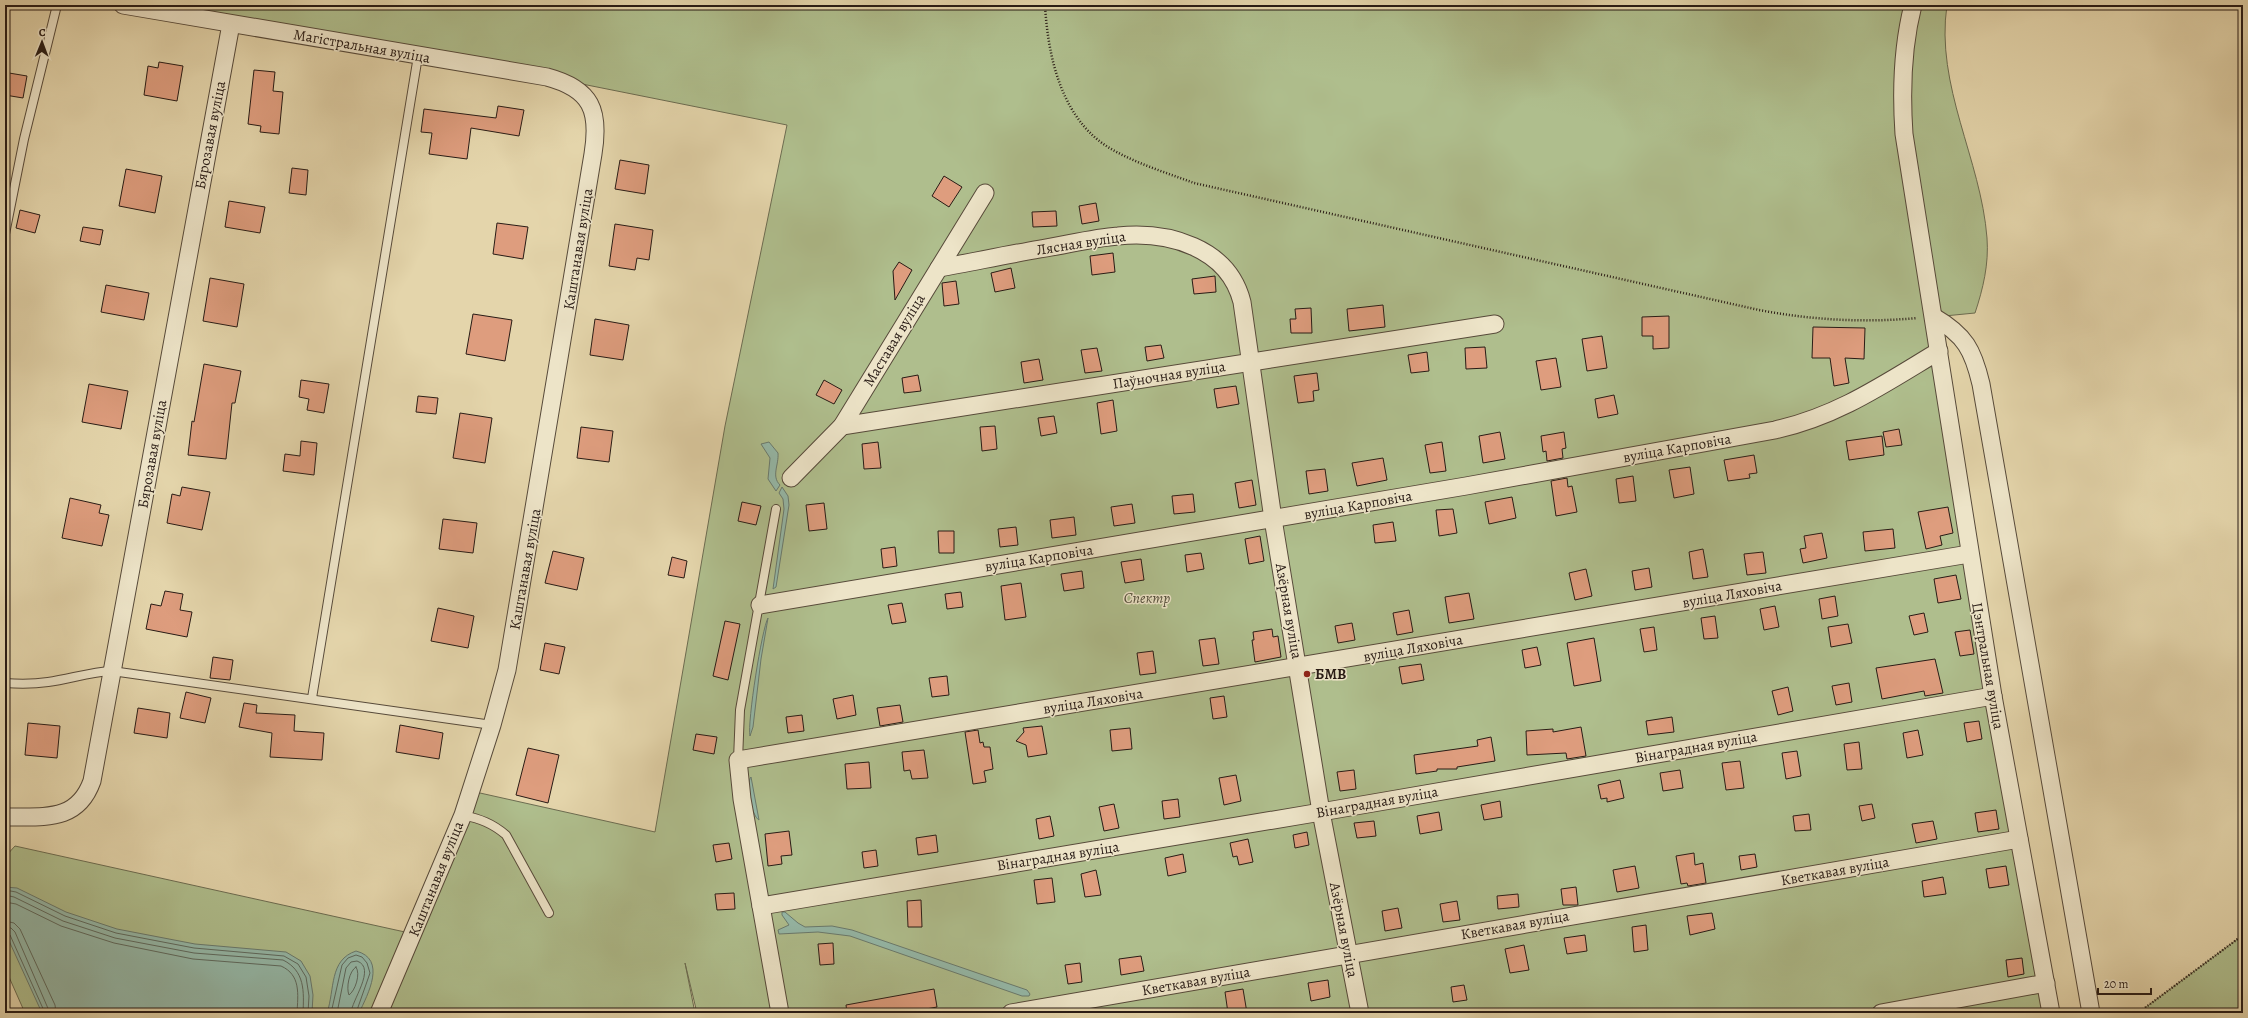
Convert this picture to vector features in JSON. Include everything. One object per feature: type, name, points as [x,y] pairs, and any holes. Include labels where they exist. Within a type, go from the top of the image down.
[{"type":"street","name":"Магістральная вуліца","points":[[124,5],[547,77],[566,82],[582,94],[592,106]]},
{"type":"street","name":"Цэнтральная вуліца","points":[[1914,5],[1903,57],[1902,95],[1904,134],[1934,317],[1969,554],[1993,696],[2051,1013]]},
{"type":"street","name":"Бярозавая вуліца","points":[[5,817],[59,815],[72,810],[82,802],[92,781],[231,24]]},
{"type":"street","name":"Каштанавая вуліца","points":[[379,1013],[463,815],[492,725],[507,670],[519,607],[593,154],[596,120],[592,106]]},
{"type":"street","name":"Маставая вуліца","points":[[790,478],[842,426],[985,192]]},
{"type":"street","name":"Лясная вуліца","points":[[939,268],[1102,238],[1135,235],[1153,236],[1186,244],[1213,257],[1233,278],[1242,302]]},
{"type":"street","name":"Азёрная вуліца","points":[[1242,302],[1273,519],[1299,667],[1321,812],[1360,1013]]},
{"type":"street","points":[[1934,317],[1961,336],[1971,349],[1981,384],[2091,1013]]},
{"type":"street","name":"Паўночная вуліца","points":[[842,426],[1495,324]]},
{"type":"street","name":"вуліца Карповіча","points":[[760,605],[1458,488],[1795,426],[1814,420],[1856,401],[1939,351]]},
{"type":"street","name":"вуліца Ляховіча","points":[[738,760],[1969,554]]},
{"type":"street","name":"Вінаградная вуліца","points":[[761,906],[1321,812],[1993,696]]},
{"type":"street","points":[[738,760],[742,799],[780,1013]]},
{"type":"street","name":"Кветкавая вуліца","points":[[1012,1013],[2019,839]]},
{"type":"street","points":[[1881,1013],[2046,983]]},
{"type":"lane","points":[[5,234],[24,139],[56,5]]},
{"type":"lane","points":[[312,698],[418,56]]},
{"type":"lane","points":[[738,760],[740,710],[776,509]]},
{"type":"lane","points":[[5,683],[49,682],[99,671],[112,671],[312,698],[492,725]]},
{"type":"lane","points":[[463,815],[484,820],[495,826],[506,835],[549,913]]},
{"type":"path","points":[[1045,5],[1049,48],[1059,83],[1072,110],[1088,131],[1112,149],[1148,166],[1194,183],[1797,317],[1857,322],[1934,317]]},
{"type":"path","points":[[2138,1013],[2243,935]]},
{"type":"green space","name":"Спектр","points":[[123,5],[1947,5],[1945,35],[1947,64],[1960,122],[1977,180],[1987,238],[1987,257],[1983,286],[1975,313],[1934,317],[2051,1013],[697,1013],[685,963],[695,1013],[25,1013],[5,968],[5,857],[15,846],[414,934],[471,791],[655,832],[725,426],[787,125],[547,77]]},
{"type":"green space","points":[[2243,935],[2243,1013],[2138,1013]]},
{"type":"water","points":[[769,442],[778,453],[776,478],[780,485],[776,491],[768,479],[770,458],[761,444]]},
{"type":"water","points":[[782,487],[788,496],[789,505],[776,587],[773,589],[784,509],[783,499],[779,493]]},
{"type":"water","points":[[768,618],[761,659],[753,727],[750,736],[751,713],[756,676],[762,639]]},
{"type":"water","points":[[751,777],[759,820],[756,817],[750,799],[749,785]]},
{"type":"water","points":[[5,887],[17,888],[66,912],[117,929],[195,944],[286,952],[301,961],[310,976],[313,995],[312,1013],[42,1013],[5,932]]},
{"type":"water","points":[[782,912],[785,912],[805,927],[832,926],[852,930],[1027,990],[1030,994],[1029,996],[1022,996],[850,936],[818,932],[779,934],[778,930],[789,925],[782,915]]},
{"type":"water","points":[[356,951],[365,955],[371,961],[373,969],[370,987],[363,1005],[359,1013],[327,1013],[337,968],[347,955]]},
{"type":"building","points":[[159,62],[183,66],[177,101],[144,95],[148,66],[158,68]]},
{"type":"building","points":[[254,70],[275,72],[273,91],[283,92],[279,134],[260,132],[261,126],[248,124]]},
{"type":"building","points":[[9,73],[27,76],[23,98],[5,95]]},
{"type":"building","points":[[498,106],[524,110],[519,136],[471,128],[467,159],[429,154],[432,133],[421,132],[424,109],[496,118]]},
{"type":"building","points":[[620,160],[649,165],[645,194],[615,189]]},
{"type":"building","points":[[292,168],[308,170],[306,195],[289,193]]},
{"type":"building","points":[[126,169],[162,176],[155,213],[119,206]]},
{"type":"building","points":[[944,176],[962,187],[949,207],[932,196]]},
{"type":"building","points":[[229,201],[265,207],[260,233],[225,227]]},
{"type":"building","points":[[1096,203],[1099,221],[1082,224],[1079,206]]},
{"type":"building","points":[[20,210],[40,215],[35,233],[16,228]]},
{"type":"building","points":[[1056,211],[1057,226],[1033,227],[1032,212]]},
{"type":"building","points":[[497,223],[528,227],[523,259],[493,254]]},
{"type":"building","points":[[615,224],[653,230],[649,260],[637,258],[635,270],[609,266]]},
{"type":"building","points":[[83,227],[103,230],[100,245],[80,241]]},
{"type":"building","points":[[1113,253],[1115,272],[1092,275],[1090,256]]},
{"type":"building","points":[[899,262],[912,270],[895,300],[893,271]]},
{"type":"building","points":[[1011,268],[1015,288],[995,292],[991,273]]},
{"type":"building","points":[[1215,276],[1216,292],[1194,294],[1192,279]]},
{"type":"building","points":[[210,278],[244,284],[237,327],[203,321]]},
{"type":"building","points":[[956,281],[959,304],[944,306],[942,283]]},
{"type":"building","points":[[106,285],[149,293],[144,320],[101,312]]},
{"type":"building","points":[[1383,305],[1385,327],[1349,331],[1347,309]]},
{"type":"building","points":[[1311,308],[1312,333],[1291,333],[1290,319],[1296,319],[1295,309]]},
{"type":"building","points":[[473,314],[512,320],[505,361],[466,354]]},
{"type":"building","points":[[1669,316],[1669,348],[1653,349],[1653,336],[1642,336],[1642,317]]},
{"type":"building","points":[[595,319],[629,325],[623,360],[590,355]]},
{"type":"building","points":[[1813,327],[1865,328],[1864,359],[1845,358],[1849,383],[1834,386],[1830,358],[1812,358]]},
{"type":"building","points":[[1602,336],[1607,368],[1587,371],[1582,339]]},
{"type":"building","points":[[1161,345],[1164,358],[1147,361],[1145,347]]},
{"type":"building","points":[[1485,347],[1487,368],[1466,369],[1465,348]]},
{"type":"building","points":[[1097,348],[1102,371],[1085,373],[1081,350]]},
{"type":"building","points":[[1427,352],[1429,371],[1411,373],[1408,355]]},
{"type":"building","points":[[1556,358],[1561,387],[1541,390],[1536,361]]},
{"type":"building","points":[[1039,359],[1043,380],[1024,383],[1021,362]]},
{"type":"building","points":[[204,364],[241,371],[235,403],[232,403],[226,459],[188,455],[192,421],[194,422]]},
{"type":"building","points":[[1317,373],[1319,390],[1313,391],[1314,401],[1298,403],[1294,376]]},
{"type":"building","points":[[918,375],[921,391],[904,393],[902,378]]},
{"type":"building","points":[[301,380],[329,384],[324,413],[307,410],[309,399],[299,397]]},
{"type":"building","points":[[824,380],[842,390],[834,404],[816,395]]},
{"type":"building","points":[[89,384],[128,391],[121,429],[82,422]]},
{"type":"building","points":[[1236,386],[1239,404],[1217,408],[1214,389]]},
{"type":"building","points":[[1614,395],[1618,414],[1598,418],[1595,399]]},
{"type":"building","points":[[418,396],[438,398],[436,414],[416,412]]},
{"type":"building","points":[[1113,400],[1117,431],[1101,434],[1097,403]]},
{"type":"building","points":[[460,413],[492,418],[485,463],[453,458]]},
{"type":"building","points":[[1054,416],[1057,433],[1041,436],[1038,418]]},
{"type":"building","points":[[995,426],[997,449],[982,451],[980,427]]},
{"type":"building","points":[[581,427],[613,431],[609,462],[577,458]]},
{"type":"building","points":[[1899,429],[1902,445],[1886,447],[1883,432]]},
{"type":"building","points":[[1500,432],[1505,459],[1483,463],[1479,436]]},
{"type":"building","points":[[1564,432],[1566,448],[1562,449],[1563,458],[1547,461],[1546,451],[1543,452],[1541,436]]},
{"type":"building","points":[[1882,436],[1884,455],[1849,460],[1846,441]]},
{"type":"building","points":[[301,441],[317,443],[314,475],[283,471],[285,454],[300,456]]},
{"type":"building","points":[[878,442],[881,468],[864,469],[862,444]]},
{"type":"building","points":[[1442,442],[1446,471],[1430,473],[1425,445]]},
{"type":"building","points":[[1754,455],[1757,473],[1749,474],[1750,478],[1728,481],[1724,460]]},
{"type":"building","points":[[1383,458],[1387,480],[1357,486],[1352,463]]},
{"type":"building","points":[[1690,467],[1694,494],[1674,498],[1669,470]]},
{"type":"building","points":[[1325,469],[1328,491],[1309,494],[1306,471]]},
{"type":"building","points":[[1633,476],[1636,501],[1619,503],[1616,479]]},
{"type":"building","points":[[1567,478],[1568,487],[1572,486],[1577,512],[1556,516],[1551,481]]},
{"type":"building","points":[[1252,480],[1256,505],[1239,508],[1235,483]]},
{"type":"building","points":[[182,487],[210,492],[202,530],[167,523],[172,494],[180,496]]},
{"type":"building","points":[[1193,494],[1195,512],[1174,514],[1172,496]]},
{"type":"building","points":[[1512,497],[1516,518],[1489,524],[1485,502]]},
{"type":"building","points":[[70,498],[101,505],[99,513],[109,515],[102,546],[62,538]]},
{"type":"building","points":[[742,502],[761,506],[756,525],[738,521]]},
{"type":"building","points":[[824,503],[827,529],[809,531],[806,505]]},
{"type":"building","points":[[1132,504],[1135,523],[1114,526],[1111,507]]},
{"type":"building","points":[[1948,507],[1953,533],[1940,536],[1942,545],[1926,549],[1918,512]]},
{"type":"building","points":[[1453,509],[1457,533],[1439,536],[1436,510]]},
{"type":"building","points":[[1074,517],[1076,535],[1052,538],[1050,520]]},
{"type":"building","points":[[443,519],[477,523],[473,553],[439,549]]},
{"type":"building","points":[[1393,522],[1396,541],[1375,543],[1373,525]]},
{"type":"building","points":[[1016,527],[1018,545],[1000,547],[998,529]]},
{"type":"building","points":[[1893,529],[1895,548],[1865,551],[1863,532]]},
{"type":"building","points":[[938,531],[954,531],[954,553],[939,553]]},
{"type":"building","points":[[1822,533],[1827,558],[1803,563],[1800,549],[1806,548],[1804,536]]},
{"type":"building","points":[[1260,536],[1264,561],[1249,564],[1245,539]]},
{"type":"building","points":[[895,547],[897,566],[883,568],[881,549]]},
{"type":"building","points":[[1703,549],[1708,577],[1693,579],[1689,552]]},
{"type":"building","points":[[553,551],[584,558],[577,590],[545,583]]},
{"type":"building","points":[[1763,552],[1766,573],[1747,575],[1744,554]]},
{"type":"building","points":[[1201,553],[1204,569],[1187,572],[1185,555]]},
{"type":"building","points":[[672,557],[687,561],[684,578],[668,575]]},
{"type":"building","points":[[1141,559],[1144,580],[1125,583],[1121,562]]},
{"type":"building","points":[[1649,568],[1652,587],[1635,590],[1632,571]]},
{"type":"building","points":[[1586,569],[1592,596],[1575,600],[1569,573]]},
{"type":"building","points":[[1082,571],[1084,588],[1064,591],[1061,574]]},
{"type":"building","points":[[1956,575],[1961,599],[1938,603],[1934,579]]},
{"type":"building","points":[[1021,583],[1026,617],[1005,620],[1001,586]]},
{"type":"building","points":[[165,591],[183,594],[180,610],[192,612],[187,637],[146,629],[151,604],[161,606]]},
{"type":"building","points":[[961,592],[963,607],[947,609],[945,594]]},
{"type":"building","points":[[1469,593],[1474,619],[1449,623],[1445,597]]},
{"type":"building","points":[[1835,596],[1838,616],[1822,619],[1819,599]]},
{"type":"building","points":[[902,603],[906,622],[892,624],[888,605]]},
{"type":"building","points":[[1775,606],[1779,627],[1764,630],[1760,609]]},
{"type":"building","points":[[438,608],[474,616],[468,648],[431,641]]},
{"type":"building","points":[[1409,610],[1413,632],[1397,635],[1393,613]]},
{"type":"building","points":[[1924,613],[1928,632],[1914,635],[1909,616]]},
{"type":"building","points":[[1715,616],[1718,638],[1704,639],[1701,618]]},
{"type":"building","points":[[725,621],[740,624],[728,680],[713,676]]},
{"type":"building","points":[[1352,623],[1355,640],[1338,643],[1335,626]]},
{"type":"building","points":[[1848,624],[1852,643],[1831,647],[1828,627]]},
{"type":"building","points":[[1654,627],[1657,650],[1644,652],[1640,629]]},
{"type":"building","points":[[1272,629],[1273,637],[1278,636],[1281,657],[1255,662],[1252,640],[1254,640],[1253,632]]},
{"type":"building","points":[[1970,630],[1974,654],[1960,656],[1955,632]]},
{"type":"building","points":[[1215,638],[1219,664],[1203,666],[1199,640]]},
{"type":"building","points":[[1594,638],[1601,681],[1574,686],[1567,643]]},
{"type":"building","points":[[545,643],[565,647],[559,674],[540,670]]},
{"type":"building","points":[[1537,647],[1541,665],[1525,668],[1522,650]]},
{"type":"building","points":[[1153,651],[1156,673],[1140,675],[1137,653]]},
{"type":"building","points":[[213,657],[233,660],[230,680],[210,678]]},
{"type":"building","points":[[1935,659],[1943,693],[1925,696],[1924,691],[1882,699],[1876,668]]},
{"type":"building","points":[[1421,664],[1424,680],[1402,684],[1399,667]]},
{"type":"building","points":[[947,676],[949,695],[932,697],[929,678]]},
{"type":"building","points":[[1849,683],[1852,702],[1836,705],[1832,686]]},
{"type":"building","points":[[1788,687],[1793,711],[1778,715],[1772,691]]},
{"type":"building","points":[[186,692],[211,698],[205,723],[180,718]]},
{"type":"building","points":[[853,695],[856,715],[837,719],[833,699]]},
{"type":"building","points":[[1224,696],[1227,717],[1213,719],[1210,698]]},
{"type":"building","points":[[244,703],[257,705],[256,713],[295,715],[294,731],[324,733],[322,760],[270,757],[272,733],[239,727]]},
{"type":"building","points":[[900,705],[903,722],[880,726],[877,708]]},
{"type":"building","points":[[138,708],[170,713],[167,738],[134,733]]},
{"type":"building","points":[[802,715],[804,731],[788,733],[786,717]]},
{"type":"building","points":[[1672,717],[1674,732],[1648,735],[1646,721]]},
{"type":"building","points":[[1979,721],[1982,739],[1967,742],[1964,723]]},
{"type":"building","points":[[28,723],[60,726],[57,758],[25,755]]},
{"type":"building","points":[[400,725],[443,733],[439,759],[396,752]]},
{"type":"building","points":[[1042,726],[1047,754],[1028,757],[1026,745],[1016,741],[1024,732],[1023,728]]},
{"type":"building","points":[[1581,727],[1586,756],[1567,759],[1566,753],[1527,755],[1526,731],[1553,729],[1553,732]]},
{"type":"building","points":[[1130,728],[1132,749],[1112,751],[1110,730]]},
{"type":"building","points":[[978,730],[980,743],[983,742],[984,747],[990,747],[993,769],[984,771],[986,782],[973,784],[965,732]]},
{"type":"building","points":[[1918,730],[1923,755],[1907,758],[1903,733]]},
{"type":"building","points":[[696,734],[717,737],[714,754],[693,750]]},
{"type":"building","points":[[1491,737],[1495,761],[1457,767],[1457,769],[1437,769],[1437,771],[1416,774],[1414,755],[1478,746],[1477,740]]},
{"type":"building","points":[[1859,742],[1862,769],[1847,770],[1844,744]]},
{"type":"building","points":[[528,748],[559,755],[548,803],[516,795]]},
{"type":"building","points":[[924,750],[928,778],[912,779],[910,770],[904,771],[902,752]]},
{"type":"building","points":[[1797,751],[1801,776],[1786,779],[1782,753]]},
{"type":"building","points":[[1740,761],[1744,788],[1726,790],[1722,763]]},
{"type":"building","points":[[869,762],[871,788],[847,789],[845,764]]},
{"type":"building","points":[[1354,770],[1356,789],[1340,791],[1337,772]]},
{"type":"building","points":[[1680,770],[1683,788],[1663,791],[1660,773]]},
{"type":"building","points":[[1236,775],[1241,801],[1224,805],[1219,778]]},
{"type":"building","points":[[1620,780],[1624,798],[1607,802],[1607,798],[1601,799],[1598,785]]},
{"type":"building","points":[[1178,799],[1180,817],[1164,819],[1162,801]]},
{"type":"building","points":[[1500,801],[1502,817],[1484,820],[1481,805]]},
{"type":"building","points":[[1114,804],[1119,828],[1104,831],[1099,807]]},
{"type":"building","points":[[1872,804],[1875,818],[1862,821],[1859,806]]},
{"type":"building","points":[[1996,810],[1999,829],[1978,832],[1975,813]]},
{"type":"building","points":[[1439,812],[1442,830],[1420,834],[1417,816]]},
{"type":"building","points":[[1809,814],[1811,830],[1795,831],[1793,816]]},
{"type":"building","points":[[1050,816],[1054,836],[1039,839],[1036,819]]},
{"type":"building","points":[[1374,821],[1376,836],[1357,838],[1354,823]]},
{"type":"building","points":[[1933,821],[1937,839],[1916,843],[1912,824]]},
{"type":"building","points":[[789,831],[792,855],[781,856],[782,864],[768,866],[765,834]]},
{"type":"building","points":[[1307,832],[1309,845],[1295,848],[1293,835]]},
{"type":"building","points":[[936,835],[938,852],[918,855],[916,838]]},
{"type":"building","points":[[1248,839],[1253,862],[1239,865],[1237,856],[1233,857],[1230,843]]},
{"type":"building","points":[[729,843],[732,859],[716,862],[713,845]]},
{"type":"building","points":[[876,850],[878,866],[864,868],[862,852]]},
{"type":"building","points":[[1694,853],[1695,865],[1703,863],[1706,883],[1688,886],[1687,883],[1681,884],[1676,856]]},
{"type":"building","points":[[1183,854],[1186,872],[1168,876],[1165,858]]},
{"type":"building","points":[[1755,854],[1757,867],[1741,870],[1739,856]]},
{"type":"building","points":[[1635,866],[1639,888],[1617,892],[1613,870]]},
{"type":"building","points":[[2006,866],[2009,885],[1989,888],[1986,869]]},
{"type":"building","points":[[1096,870],[1101,895],[1085,897],[1081,874]]},
{"type":"building","points":[[1943,877],[1946,894],[1924,897],[1922,881]]},
{"type":"building","points":[[1052,878],[1055,902],[1037,904],[1034,880]]},
{"type":"building","points":[[1576,887],[1578,905],[1563,905],[1561,889]]},
{"type":"building","points":[[734,893],[735,909],[717,910],[715,894]]},
{"type":"building","points":[[1518,894],[1519,907],[1498,909],[1497,896]]},
{"type":"building","points":[[921,900],[922,927],[908,927],[907,901]]},
{"type":"building","points":[[1457,901],[1460,920],[1443,922],[1440,904]]},
{"type":"building","points":[[1398,908],[1402,928],[1385,931],[1382,911]]},
{"type":"building","points":[[1712,913],[1715,929],[1690,935],[1687,916]]},
{"type":"building","points":[[1646,925],[1648,950],[1634,952],[1632,927]]},
{"type":"building","points":[[1585,935],[1587,951],[1567,954],[1564,938]]},
{"type":"building","points":[[833,943],[834,964],[820,965],[818,944]]},
{"type":"building","points":[[1524,945],[1529,970],[1510,973],[1505,949]]},
{"type":"building","points":[[1141,956],[1144,971],[1121,975],[1119,959]]},
{"type":"building","points":[[2022,958],[2024,974],[2008,977],[2006,960]]},
{"type":"building","points":[[1080,963],[1082,982],[1068,984],[1065,965]]},
{"type":"building","points":[[1328,980],[1330,997],[1311,1001],[1308,983]]},
{"type":"building","points":[[1464,985],[1467,1000],[1453,1002],[1451,987]]},
{"type":"building","points":[[934,989],[937,1007],[904,1013],[847,1013],[846,1005]]},
{"type":"building","points":[[1243,989],[1247,1013],[1228,1013],[1225,992]]},
{"type":"place","name":"БМВ","points":[[1307,674]]}]
